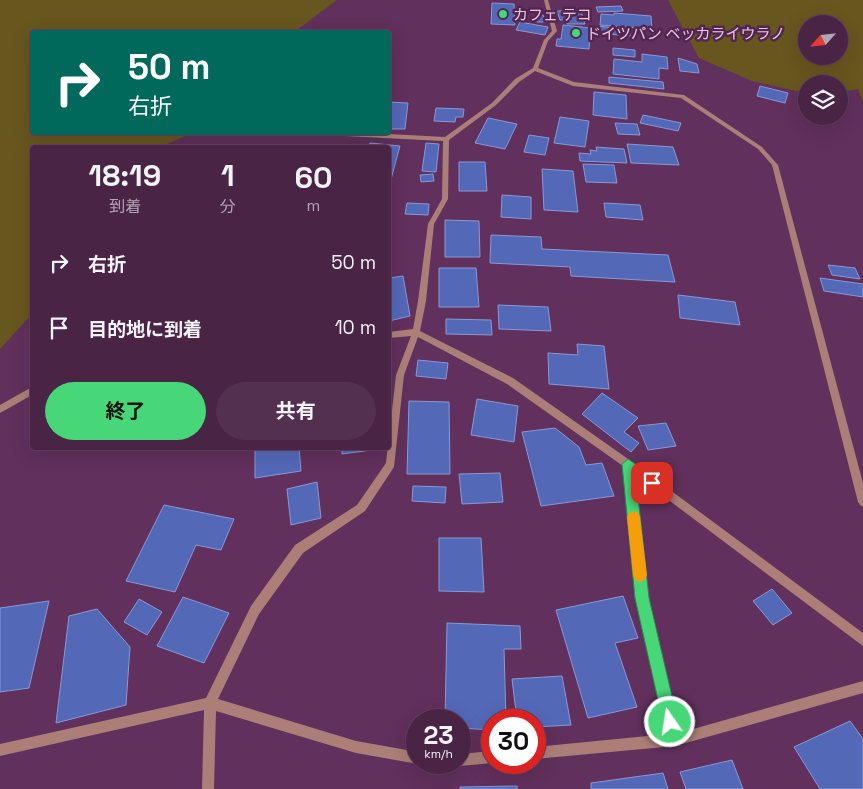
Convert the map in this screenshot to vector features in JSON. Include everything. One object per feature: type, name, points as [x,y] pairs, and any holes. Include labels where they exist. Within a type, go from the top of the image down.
[{"type":"street","points":[[535,69],[546,40],[555,31],[546,0]]},
{"type":"street","points":[[365,135],[446,139],[459,127],[495,103],[522,74],[535,69],[573,84],[682,96],[760,148],[775,165],[863,502]]},
{"type":"street","points":[[208,789],[210,703],[254,610],[299,549],[361,508],[391,464],[400,376],[416,332],[422,301],[430,224],[445,199],[446,139]]},
{"type":"street","points":[[391,335],[416,332],[510,381],[628,464],[863,640]]},
{"type":"street","points":[[0,409],[30,392]]},
{"type":"street","points":[[628,464],[642,598],[675,740]]},
{"type":"street","points":[[546,752],[675,740],[863,687]]},
{"type":"street","points":[[0,750],[210,703],[356,747],[406,756]]},
{"type":"shaded area","points":[[0,0],[337,0],[297,30],[30,30],[30,135],[187,135],[165,145],[30,145],[30,316],[0,349]]},
{"type":"shaded area","points":[[668,0],[863,0],[863,102],[858,89],[848,91],[848,75],[798,75],[798,91],[752,81],[699,58]]},
{"type":"building","name":"カフェ テコ","points":[[492,3],[514,4],[515,25],[491,24]]},
{"type":"building","points":[[621,6],[623,11],[598,12],[596,7]]},
{"type":"building","points":[[557,11],[581,11],[585,24],[567,24],[566,20],[560,20]]},
{"type":"building","points":[[614,13],[651,16],[652,29],[600,25],[601,14],[614,15]]},
{"type":"building","points":[[535,15],[543,15],[546,22],[537,22]]},
{"type":"building","points":[[520,22],[548,27],[545,35],[516,30]]},
{"type":"building","name":"ドイツパン ベッカライウラノ","points":[[563,25],[591,28],[589,49],[556,46],[557,39],[561,39]]},
{"type":"building","points":[[596,26],[630,29],[630,36],[596,33]]},
{"type":"building","points":[[613,48],[635,50],[635,57],[613,55]]},
{"type":"building","points":[[642,54],[667,57],[668,69],[659,68],[659,79],[613,74],[614,59],[642,62]]},
{"type":"building","points":[[678,58],[697,64],[699,73],[680,71]]},
{"type":"building","points":[[609,77],[663,82],[664,89],[609,83]]},
{"type":"building","points":[[760,86],[788,93],[785,103],[757,96]]},
{"type":"building","points":[[594,92],[626,95],[627,119],[593,115]]},
{"type":"building","points":[[391,102],[408,103],[405,129],[391,129]]},
{"type":"building","points":[[436,108],[464,109],[463,117],[456,117],[455,122],[434,121]]},
{"type":"building","points":[[643,115],[681,123],[678,131],[640,123]]},
{"type":"building","points":[[560,117],[589,121],[585,147],[554,143]]},
{"type":"building","points":[[488,118],[517,124],[505,149],[475,143]]},
{"type":"building","points":[[615,123],[637,124],[640,135],[618,134]]},
{"type":"building","points":[[529,135],[549,138],[545,155],[524,152]]},
{"type":"building","points":[[370,143],[390,145],[369,145]]},
{"type":"building","points":[[426,143],[439,144],[436,172],[422,171]]},
{"type":"building","points":[[627,144],[673,147],[679,165],[631,163]]},
{"type":"building","points":[[391,145],[400,146],[391,179]]},
{"type":"building","points":[[596,147],[624,149],[627,163],[580,161],[579,153],[591,154],[590,150],[597,151]]},
{"type":"building","points":[[459,162],[485,162],[487,191],[459,191]]},
{"type":"building","points":[[583,164],[614,165],[617,183],[586,182]]},
{"type":"building","points":[[542,169],[573,171],[578,212],[544,210]]},
{"type":"building","points":[[433,174],[434,181],[421,182],[420,175]]},
{"type":"building","points":[[502,195],[531,197],[531,219],[501,217]]},
{"type":"building","points":[[407,203],[429,204],[428,215],[405,214]]},
{"type":"building","points":[[604,203],[640,205],[643,220],[606,217]]},
{"type":"building","points":[[445,220],[479,221],[480,257],[445,257]]},
{"type":"building","points":[[491,235],[541,237],[542,249],[668,255],[675,282],[571,276],[570,267],[490,263]]},
{"type":"building","points":[[828,265],[855,268],[860,279],[832,275]]},
{"type":"building","points":[[439,268],[476,268],[479,307],[439,307]]},
{"type":"building","points":[[403,276],[410,316],[391,321],[391,278]]},
{"type":"building","points":[[820,278],[863,284],[863,297],[824,291]]},
{"type":"building","points":[[678,295],[735,302],[740,325],[680,318]]},
{"type":"building","points":[[498,305],[548,307],[551,331],[499,329]]},
{"type":"building","points":[[446,319],[491,320],[492,335],[446,334]]},
{"type":"building","points":[[577,344],[604,346],[609,389],[549,384],[548,353],[578,355]]},
{"type":"building","points":[[418,360],[448,363],[446,379],[416,376]]},
{"type":"building","points":[[602,393],[638,418],[624,432],[639,443],[631,452],[582,414]]},
{"type":"building","points":[[477,399],[518,406],[514,442],[471,435]]},
{"type":"building","points":[[409,401],[449,402],[450,474],[407,474]]},
{"type":"building","points":[[666,423],[676,446],[648,450],[638,426]]},
{"type":"building","points":[[555,428],[579,447],[586,465],[602,463],[614,496],[541,506],[522,432]]},
{"type":"building","points":[[255,450],[299,450],[301,471],[255,478]]},
{"type":"building","points":[[342,450],[372,450],[342,454]]},
{"type":"building","points":[[500,473],[503,502],[462,504],[459,474]]},
{"type":"building","points":[[317,482],[321,518],[291,525],[287,489]]},
{"type":"building","points":[[413,486],[446,487],[445,503],[412,501]]},
{"type":"building","points":[[164,505],[234,519],[221,550],[196,545],[175,592],[126,581]]},
{"type":"building","points":[[439,538],[481,538],[484,592],[439,591]]},
{"type":"building","points":[[772,589],[792,613],[773,625],[753,601]]},
{"type":"building","points":[[623,596],[638,638],[615,643],[637,707],[588,718],[556,610]]},
{"type":"building","points":[[183,597],[229,613],[204,663],[157,646]]},
{"type":"building","points":[[139,599],[162,612],[147,635],[124,622]]},
{"type":"building","points":[[49,601],[29,688],[0,692],[0,608]]},
{"type":"building","points":[[97,609],[130,647],[126,705],[56,723],[69,616]]},
{"type":"building","points":[[447,623],[520,626],[521,649],[504,649],[506,709],[481,709],[481,729],[471,729],[471,709],[445,709]]},
{"type":"building","points":[[562,676],[571,725],[546,726],[546,709],[516,709],[512,679]]},
{"type":"building","points":[[850,721],[863,739],[863,789],[820,789],[794,747]]},
{"type":"building","points":[[732,760],[743,789],[686,789],[680,772]]},
{"type":"building","points":[[663,773],[668,789],[591,789],[591,783]]},
{"type":"building","points":[[517,786],[517,789],[460,789],[460,787]]},
{"type":"slow traffic","points":[[634,517],[640,575]]},
{"type":"place","name":"カフェ テコ","points":[[503,14]]},
{"type":"place","name":"ドイツパン ベッカライウラノ","points":[[576,33]]},
{"type":"route","points":[[652,483],[628,464],[642,598],[670,722]]}]
